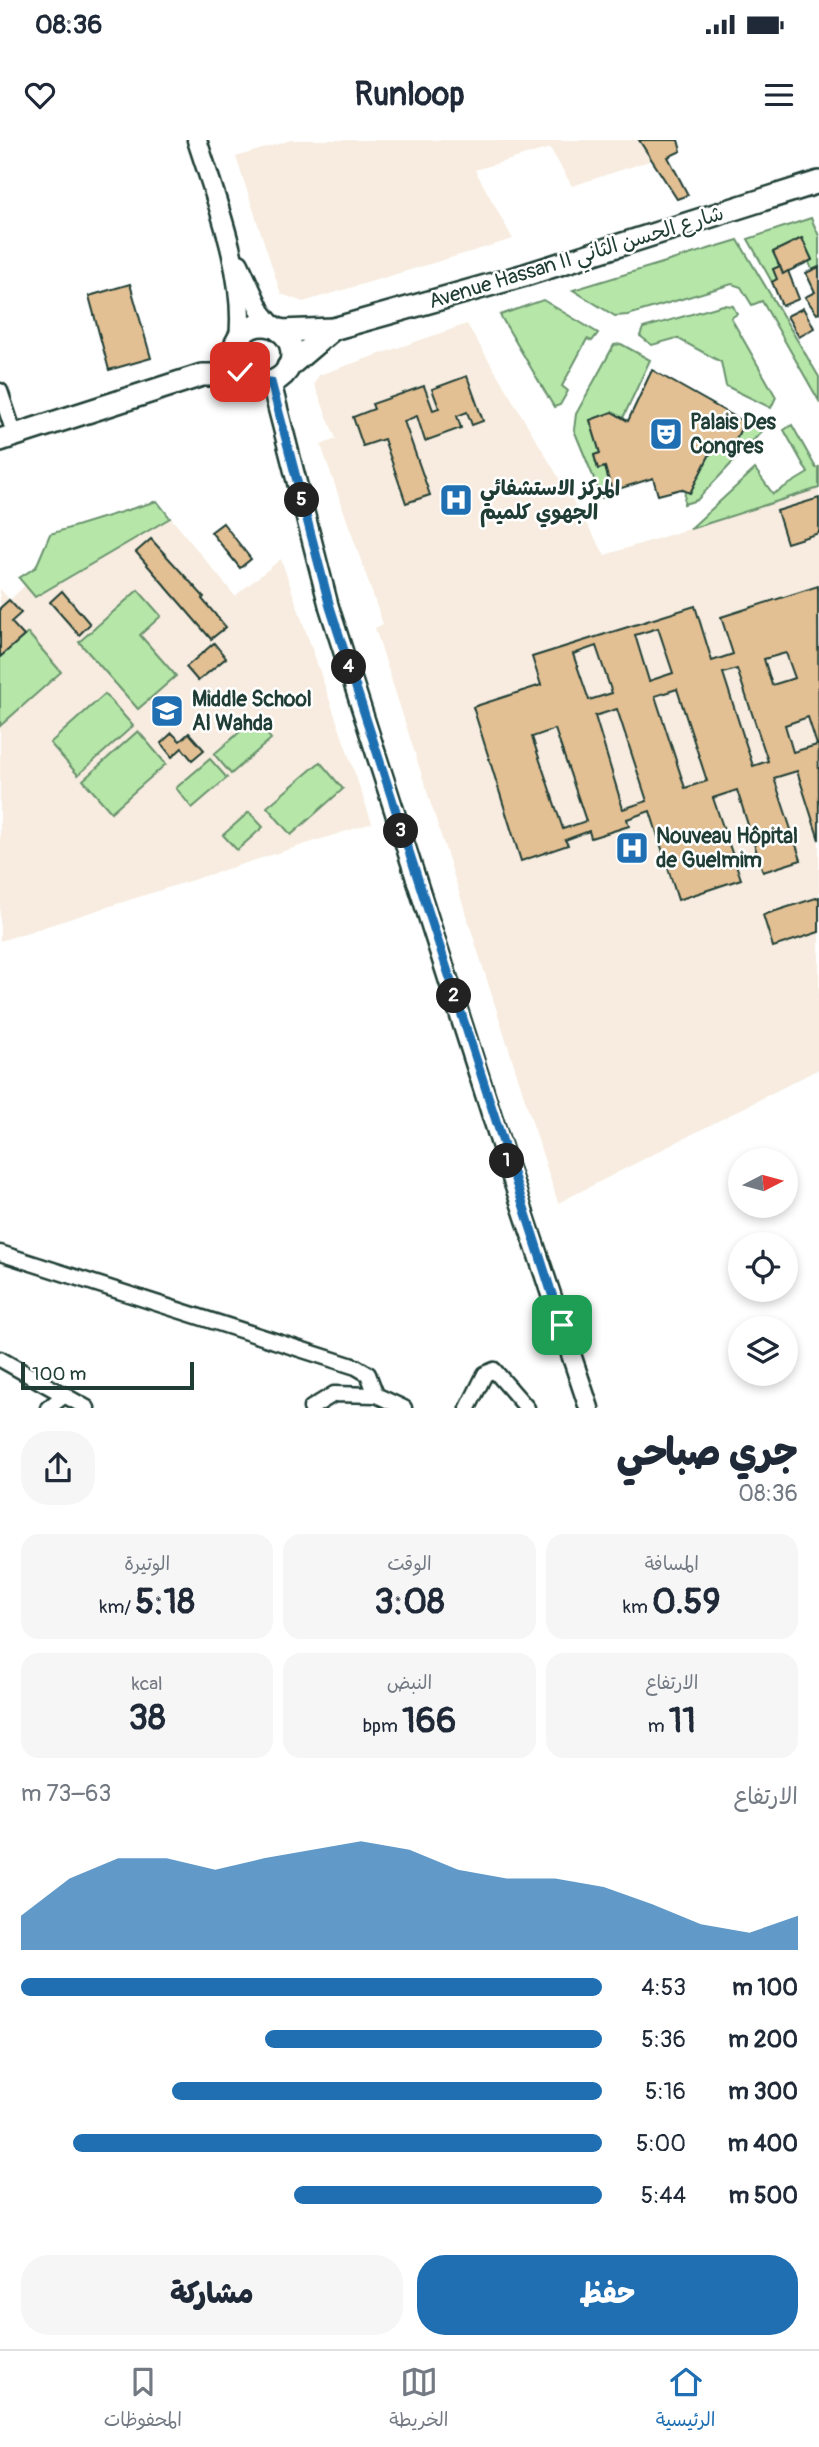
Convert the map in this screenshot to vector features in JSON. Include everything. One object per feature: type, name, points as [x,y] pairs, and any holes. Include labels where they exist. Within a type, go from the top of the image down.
[{"type":"main road","name":"Avenue Hassan II شارع الحسن الثاني","points":[[277,329],[333,329],[525,275],[819,182]]},
{"type":"main road","points":[[7,438],[202,375],[233,375],[271,382],[288,367],[291,350],[277,329],[251,328],[227,355],[202,375]]},
{"type":"main road","name":"Avenue Hassan II شارع الحسن الثاني","points":[[288,367],[333,329]]},
{"type":"main road","points":[[238,340],[235,363],[248,379]]},
{"type":"street","points":[[197,140],[226,234],[242,315],[238,340]]},
{"type":"street","points":[[226,234],[261,312],[277,329]]},
{"type":"street","points":[[271,382],[330,607],[506,1160],[589,1408]]},
{"type":"street","points":[[0,391],[7,438]]},
{"type":"street","points":[[0,1253],[356,1367],[368,1374],[376,1395]]},
{"type":"street","points":[[0,1359],[87,1408]]},
{"type":"street","points":[[468,1408],[485,1374],[494,1370],[527,1408]]},
{"type":"street","points":[[311,1408],[334,1394],[376,1395],[404,1408]]},
{"type":"street","points":[[48,1408],[65,1395]]},
{"type":"shaded area","points":[[291,140],[639,140],[652,160],[572,186],[550,148],[475,170],[513,239],[303,302],[281,294],[236,157]]},
{"type":"shaded area","name":"Nouveau Hôpital de Guelmim","points":[[467,324],[605,555],[819,488],[819,1069],[558,1203],[375,628],[383,624],[321,445],[336,439],[314,384],[319,375]]},
{"type":"shaded area","name":"Middle School Al Wahda","points":[[157,501],[235,596],[281,559],[372,823],[0,941],[0,589],[10,600],[25,585],[19,578],[36,567],[50,534]]},
{"type":"green space","points":[[811,218],[819,236],[819,267],[812,270],[809,262],[812,259],[801,238],[773,252],[780,266],[773,269],[777,279],[772,282],[748,239]]},
{"type":"green space","points":[[738,240],[819,377],[819,401],[762,301],[752,305],[741,287],[732,284],[628,315],[615,316],[573,290]]},
{"type":"green space","points":[[543,300],[598,333],[592,341],[587,339],[562,386],[568,391],[560,405],[554,407],[500,315]]},
{"type":"green space","points":[[723,305],[733,306],[737,314],[731,318],[776,397],[771,408],[726,386],[721,362],[677,338],[652,345],[640,336],[643,328]]},
{"type":"green space","points":[[621,344],[650,360],[623,418],[612,412],[590,420],[600,453],[594,456],[598,469],[605,467],[612,491],[602,498],[574,430],[576,414],[614,345]]},
{"type":"green space","points":[[760,419],[765,428],[697,500],[684,504],[685,491],[690,493],[714,446],[729,453],[744,422]]},
{"type":"green space","points":[[792,425],[816,468],[819,467],[819,488],[690,529],[755,469],[773,494],[808,473],[784,430]]},
{"type":"green space","points":[[157,501],[170,518],[35,597],[19,578],[36,567],[50,534]]},
{"type":"green space","points":[[138,590],[161,616],[140,635],[176,676],[138,709],[79,642]]},
{"type":"green space","points":[[28,633],[61,672],[0,726],[0,657]]},
{"type":"green space","points":[[105,694],[133,726],[78,775],[50,743]]},
{"type":"green space","points":[[255,719],[271,739],[231,774],[214,754]]},
{"type":"green space","points":[[138,731],[166,764],[111,812],[83,780]]},
{"type":"green space","points":[[210,759],[227,778],[192,808],[176,788]]},
{"type":"green space","points":[[320,762],[343,789],[291,835],[267,807]]},
{"type":"green space","points":[[249,812],[263,827],[237,850],[223,835]]},
{"type":"building","points":[[639,140],[678,140],[681,151],[668,157],[688,195],[677,199]]},
{"type":"building","points":[[802,238],[812,260],[783,274],[773,252]]},
{"type":"building","points":[[780,266],[783,274],[788,271],[799,299],[782,306],[772,282],[777,279],[773,269]]},
{"type":"building","points":[[819,267],[817,314],[805,297],[815,292],[806,273]]},
{"type":"building","points":[[130,284],[151,358],[109,370],[89,296]]},
{"type":"building","points":[[803,308],[814,328],[799,337],[787,316]]},
{"type":"building","name":"Palais Des Congres","points":[[652,370],[744,422],[729,454],[714,446],[690,493],[681,489],[658,495],[653,478],[612,491],[605,467],[598,469],[594,455],[600,453],[590,420],[612,412],[628,421]]},
{"type":"building","points":[[467,376],[483,421],[472,425],[467,412],[457,416],[461,428],[425,441],[417,416],[404,421],[430,495],[406,503],[384,439],[363,446],[353,417],[374,409],[372,404],[424,386],[433,410],[439,408],[432,389]]},
{"type":"building","points":[[819,498],[819,533],[787,543],[777,511]]},
{"type":"building","points":[[223,523],[251,559],[240,568],[211,532]]},
{"type":"building","points":[[151,539],[204,597],[202,599],[226,627],[211,639],[136,552]]},
{"type":"building","points":[[818,586],[819,840],[797,771],[774,778],[801,860],[763,872],[737,790],[713,798],[741,879],[678,900],[650,811],[627,819],[629,826],[591,838],[589,831],[565,840],[568,845],[521,861],[473,707],[541,685],[532,657],[695,606],[712,661],[733,654],[721,617]],"holes":[[[658,628],[673,673],[649,681],[635,635]],[[596,646],[612,693],[589,700],[573,654]],[[786,653],[795,678],[772,685],[764,659]],[[737,669],[768,761],[753,766],[723,673]],[[677,689],[707,781],[685,788],[655,696]],[[617,709],[647,801],[623,809],[595,716]],[[808,717],[817,745],[793,752],[785,725]],[[555,729],[586,821],[563,829],[532,737]]]},
{"type":"building","points":[[62,591],[90,624],[79,635],[50,602]]},
{"type":"building","points":[[9,600],[21,613],[11,622],[24,636],[0,657],[0,608]]},
{"type":"building","points":[[214,643],[226,658],[198,681],[186,667]]},
{"type":"building","points":[[172,733],[180,741],[189,733],[204,750],[192,760],[182,748],[172,757],[161,743]]},
{"type":"building","points":[[819,897],[819,932],[773,947],[763,915]]},
{"type":"place","name":"Palais Des Congres","points":[[666,434]]},
{"type":"place","name":"المركز الاستشفائي الجهوي كلميم","points":[[456,500]]},
{"type":"place","name":"Middle School Al Wahda","points":[[167,711]]},
{"type":"place","name":"Nouveau Hôpital de Guelmim","points":[[632,848]]},
{"type":"route","points":[[240,372],[254,382],[271,382],[330,607],[506,1160],[562,1325]]}]
